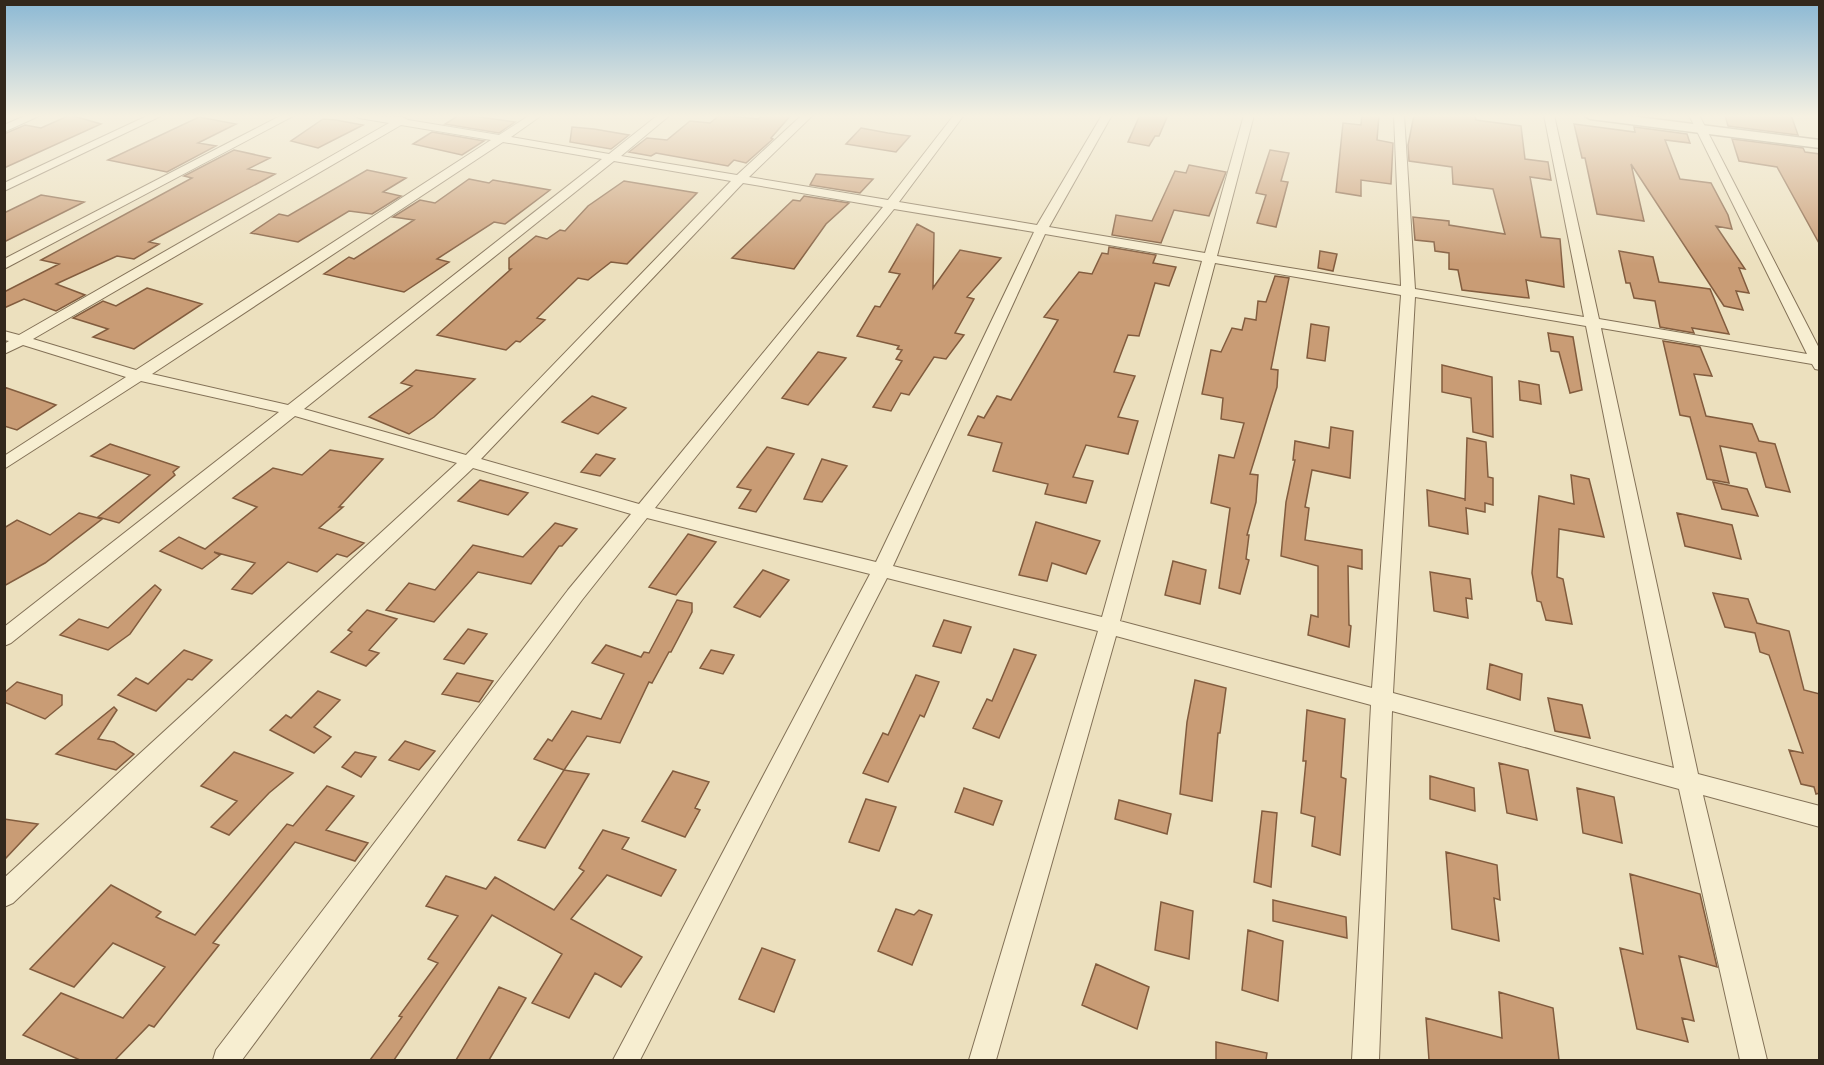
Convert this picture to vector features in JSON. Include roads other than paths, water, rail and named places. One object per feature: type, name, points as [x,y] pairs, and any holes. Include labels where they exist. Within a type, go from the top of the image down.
[{"type":"street","points":[[4,188],[53,165]]},
{"type":"street","points":[[4,265],[195,165]]},
{"type":"street","points":[[4,350],[13,338],[322,165]]},
{"type":"street","points":[[4,464],[462,165]]},
{"type":"street","points":[[4,638],[603,165]]},
{"type":"street","points":[[653,165],[1819,363]]},
{"type":"street","points":[[4,896],[471,460],[755,165]]},
{"type":"street","points":[[226,1060],[575,595],[921,165]]},
{"type":"street","points":[[626,1060],[882,569],[1041,230],[1078,165]]},
{"type":"street","points":[[982,1060],[1109,626],[1235,165]]},
{"type":"street","points":[[1365,1060],[1382,699],[1408,292],[1402,165]]},
{"type":"street","points":[[1559,165],[1688,781],[1754,1060]]},
{"type":"street","points":[[1719,165],[1819,363]]},
{"type":"street","points":[[13,338],[139,376],[291,410],[643,511],[1109,626],[1820,816]]}]
